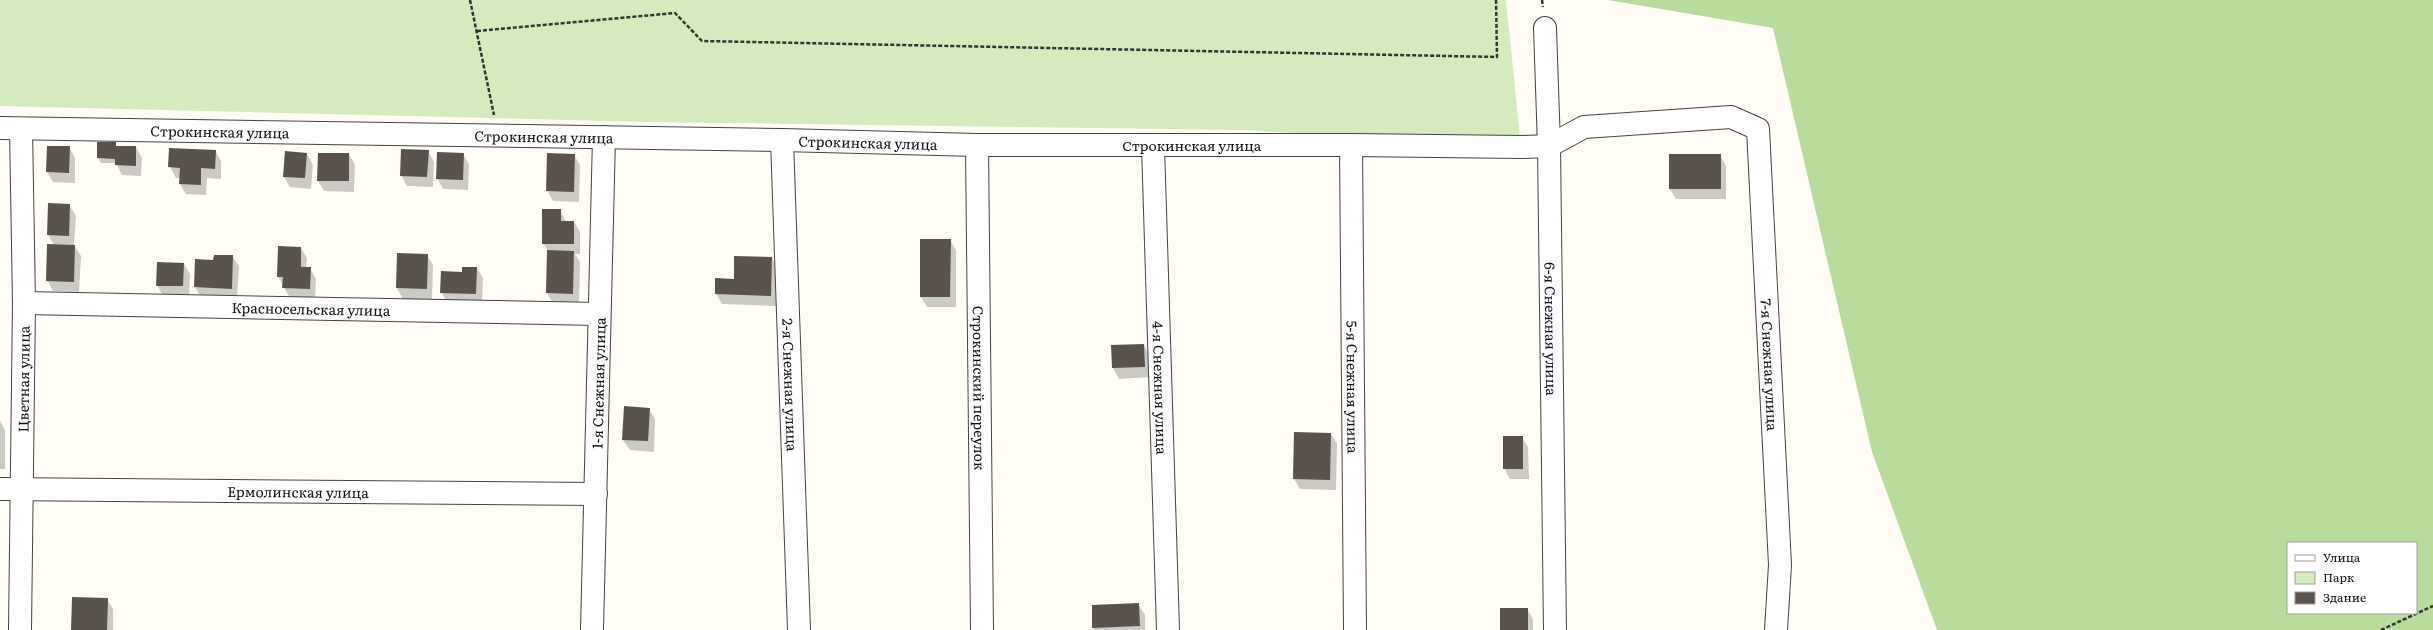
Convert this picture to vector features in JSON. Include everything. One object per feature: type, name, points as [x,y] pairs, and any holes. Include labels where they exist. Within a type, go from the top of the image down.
[{"type":"street","name":"6-я Снежная улица","points":[[1545,28],[1549,146],[1555,630]]},
{"type":"street","name":"Строкинская улица","points":[[10,128],[782,140],[977,145],[1549,146],[1584,127],[1731,116]]},
{"type":"street","name":"7-я Снежная улица","points":[[1731,116],[1758,129],[1780,566],[1776,630]]},
{"type":"street","name":"Цветная улица","points":[[10,128],[24,303],[20,630]]},
{"type":"street","name":"1-я Снежная улица","points":[[592,630],[604,137]]},
{"type":"street","name":"2-я Снежная улица","points":[[782,140],[798,630]]},
{"type":"street","name":"Строкинский переулок","points":[[977,145],[982,630]]},
{"type":"street","name":"5-я Снежная улица","points":[[1352,145],[1355,630]]},
{"type":"street","name":"4-я Снежная улица","points":[[1153,146],[1168,630]]},
{"type":"street","name":"Красносельская улица","points":[[24,303],[599,314]]},
{"type":"street","name":"Ермолинская улица","points":[[0,489],[596,494]]},
{"type":"path","points":[[470,0],[498,136]]},
{"type":"path","points":[[477,31],[675,14],[702,41],[1497,57],[1496,0]]},
{"type":"path","points":[[2417,613],[2433,606]]},
{"type":"path","points":[[2381,630],[2416,614]]},
{"type":"green space","points":[[0,0],[1506,0],[1521,147],[1245,130],[649,122],[0,106]]},
{"type":"green space","points":[[1608,0],[2433,0],[2433,630],[1937,630],[1872,452],[1773,28]]},
{"type":"building","points":[[97,142],[116,142],[116,146],[136,146],[136,166],[115,165],[115,159],[97,158]]},
{"type":"building","points":[[47,146],[70,146],[69,173],[46,172]]},
{"type":"building","points":[[169,148],[216,150],[215,169],[201,168],[201,185],[179,184],[180,168],[168,167]]},
{"type":"building","points":[[401,149],[429,150],[427,177],[400,176]]},
{"type":"building","points":[[285,151],[307,153],[305,178],[283,177]]},
{"type":"building","points":[[437,152],[464,153],[463,180],[436,179]]},
{"type":"building","points":[[318,153],[349,153],[349,181],[317,181]]},
{"type":"building","points":[[547,153],[575,154],[574,192],[546,191]]},
{"type":"building","points":[[1669,154],[1721,154],[1721,189],[1669,189]]},
{"type":"building","points":[[48,203],[70,204],[69,236],[47,235]]},
{"type":"building","points":[[542,209],[561,209],[561,221],[574,221],[574,244],[542,244]]},
{"type":"building","points":[[920,239],[951,239],[950,297],[920,297]]},
{"type":"building","points":[[47,244],[75,245],[74,282],[46,281]]},
{"type":"building","points":[[278,246],[301,247],[301,267],[311,267],[310,289],[282,288],[283,277],[277,277]]},
{"type":"building","points":[[547,250],[574,251],[573,294],[546,293]]},
{"type":"building","points":[[397,253],[428,254],[427,289],[396,288]]},
{"type":"building","points":[[214,255],[233,255],[232,289],[194,287],[195,259],[213,260]]},
{"type":"building","points":[[734,256],[772,257],[771,296],[715,294],[715,278],[734,279]]},
{"type":"building","points":[[157,262],[184,263],[183,286],[156,286]]},
{"type":"building","points":[[462,267],[477,267],[476,294],[440,293],[441,271],[462,272]]},
{"type":"building","points":[[1144,344],[1145,367],[1112,368],[1111,345]]},
{"type":"building","points":[[624,406],[650,408],[648,441],[622,440]]},
{"type":"building","points":[[1294,432],[1331,433],[1330,480],[1293,479]]},
{"type":"building","points":[[1503,436],[1523,436],[1523,469],[1503,469]]},
{"type":"building","points":[[72,597],[108,598],[107,630],[71,630]]},
{"type":"building","points":[[1139,603],[1140,626],[1092,628],[1092,605]]},
{"type":"building","points":[[1500,608],[1528,608],[1528,630],[1500,630]]}]
